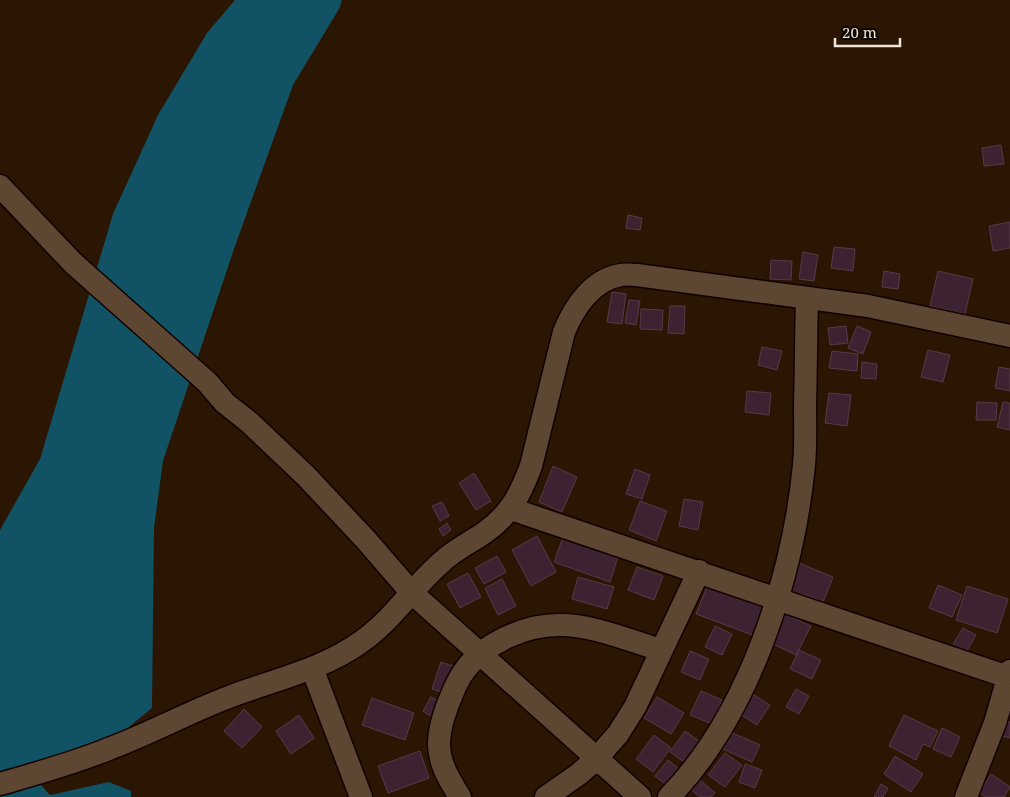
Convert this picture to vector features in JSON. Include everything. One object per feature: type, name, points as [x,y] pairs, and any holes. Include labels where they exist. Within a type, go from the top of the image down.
[{"type":"street","points":[[0,186],[72,263],[207,382],[225,403],[249,422],[306,476],[366,540],[411,592],[479,655],[640,797]]},
{"type":"street","points":[[0,784],[57,768],[111,749],[229,697],[312,668],[343,654],[382,626],[411,592],[445,558],[500,521],[511,509],[524,485],[531,466],[564,332],[570,316],[593,288],[606,280],[620,275],[637,274],[868,306],[1010,336]]},
{"type":"street","points":[[669,797],[690,776],[707,753],[724,726],[753,666],[776,599],[792,541],[804,463],[806,298]]},
{"type":"street","points":[[511,509],[699,571],[776,599],[1009,674],[991,733],[966,797]]},
{"type":"street","points":[[546,797],[579,774],[597,758],[618,734],[634,708],[699,571]]},
{"type":"street","points":[[460,797],[447,776],[442,762],[439,746],[440,728],[456,684],[465,669],[479,655],[497,643],[516,634],[534,628],[558,625],[591,629],[662,650]]},
{"type":"street","points":[[312,668],[361,797]]},
{"type":"water","points":[[235,0],[342,0],[339,9],[293,85],[235,246],[163,461],[154,528],[152,708],[119,735],[41,766],[41,785],[50,795],[109,782],[131,791],[131,797],[0,797],[0,530],[40,459],[113,214],[158,115],[207,33]]},
{"type":"building","points":[[1001,145],[1004,164],[984,166],[982,148]]},
{"type":"building","points":[[628,215],[642,218],[640,230],[626,228]]},
{"type":"building","points":[[1010,222],[1010,248],[993,251],[989,226]]},
{"type":"building","points":[[834,247],[855,249],[853,271],[831,268]]},
{"type":"building","points":[[803,252],[818,255],[814,281],[799,279]]},
{"type":"building","points":[[771,260],[792,261],[791,280],[770,279]]},
{"type":"building","points":[[884,271],[900,274],[898,289],[882,287]]},
{"type":"building","points":[[938,271],[973,279],[965,314],[930,306]]},
{"type":"building","points":[[612,292],[626,294],[622,324],[607,322]]},
{"type":"building","points":[[629,300],[640,301],[636,325],[625,323]]},
{"type":"building","points":[[670,306],[685,306],[684,334],[668,333]]},
{"type":"building","points":[[641,309],[663,310],[662,330],[640,329]]},
{"type":"building","points":[[846,326],[848,343],[830,345],[828,328]]},
{"type":"building","points":[[857,326],[871,332],[863,354],[848,348]]},
{"type":"building","points":[[762,347],[782,351],[777,370],[758,365]]},
{"type":"building","points":[[928,350],[950,355],[943,382],[921,377]]},
{"type":"building","points":[[832,351],[858,354],[857,371],[829,368]]},
{"type":"building","points":[[862,362],[877,364],[876,379],[861,378]]},
{"type":"building","points":[[999,367],[1010,369],[1010,391],[995,388]]},
{"type":"building","points":[[747,391],[771,393],[769,415],[745,412]]},
{"type":"building","points":[[829,393],[851,395],[847,426],[825,423]]},
{"type":"building","points":[[977,402],[997,403],[996,420],[976,420]]},
{"type":"building","points":[[1003,402],[1010,403],[1010,430],[997,427]]},
{"type":"building","points":[[553,466],[577,477],[562,512],[539,502]]},
{"type":"building","points":[[635,469],[650,475],[642,499],[626,494]]},
{"type":"building","points":[[474,473],[491,501],[476,510],[459,483]]},
{"type":"building","points":[[684,499],[703,502],[698,530],[679,526]]},
{"type":"building","points":[[640,501],[667,511],[656,541],[629,530]]},
{"type":"building","points":[[442,502],[449,516],[440,521],[432,506]]},
{"type":"building","points":[[447,523],[451,530],[443,536],[439,529]]},
{"type":"building","points":[[537,536],[556,572],[531,586],[512,550]]},
{"type":"building","points":[[563,537],[618,557],[610,582],[554,562]]},
{"type":"building","points":[[497,556],[506,572],[484,584],[475,568]]},
{"type":"building","points":[[799,563],[833,577],[823,602],[804,594],[802,599],[787,592]]},
{"type":"building","points":[[637,567],[663,576],[654,600],[628,590]]},
{"type":"building","points":[[468,573],[481,597],[460,608],[447,584]]},
{"type":"building","points":[[578,577],[614,587],[607,609],[572,599]]},
{"type":"building","points":[[502,579],[516,606],[498,615],[485,588]]},
{"type":"building","points":[[709,582],[767,604],[755,636],[696,614]]},
{"type":"building","points":[[938,585],[962,595],[952,617],[929,608]]},
{"type":"building","points":[[967,586],[1008,599],[997,633],[956,620]]},
{"type":"building","points":[[785,614],[811,626],[796,655],[771,643]]},
{"type":"building","points":[[715,626],[732,634],[722,655],[705,647]]},
{"type":"building","points":[[963,628],[976,635],[964,656],[951,648]]},
{"type":"building","points":[[799,650],[821,660],[812,679],[790,669]]},
{"type":"building","points":[[690,651],[709,659],[700,680],[681,672]]},
{"type":"building","points":[[441,662],[456,667],[447,694],[432,689]]},
{"type":"building","points":[[796,689],[809,696],[799,714],[786,707]]},
{"type":"building","points":[[701,691],[722,700],[712,724],[690,715]]},
{"type":"building","points":[[751,693],[770,705],[757,725],[738,713]]},
{"type":"building","points":[[431,697],[442,703],[434,718],[423,711]]},
{"type":"building","points":[[657,697],[684,713],[671,734],[644,718]]},
{"type":"building","points":[[372,698],[414,713],[405,740],[362,725]]},
{"type":"building","points":[[244,709],[262,727],[242,748],[224,731]]},
{"type":"building","points":[[299,715],[314,738],[291,754],[276,731]]},
{"type":"building","points":[[904,715],[938,731],[930,747],[923,744],[916,760],[889,746]]},
{"type":"building","points":[[1006,721],[1010,722],[1010,738],[1002,736]]},
{"type":"building","points":[[942,728],[960,737],[951,757],[933,749]]},
{"type":"building","points":[[726,730],[760,745],[752,762],[718,747]]},
{"type":"building","points":[[685,731],[702,743],[687,764],[670,752]]},
{"type":"building","points":[[654,735],[671,748],[653,772],[636,759]]},
{"type":"building","points":[[420,751],[429,778],[388,793],[378,766]]},
{"type":"building","points":[[725,753],[742,765],[725,787],[708,775]]},
{"type":"building","points":[[895,756],[923,774],[911,792],[884,774]]},
{"type":"building","points":[[668,760],[683,772],[670,788],[655,776]]},
{"type":"building","points":[[745,764],[762,770],[755,788],[739,782]]},
{"type":"building","points":[[991,774],[1010,787],[1004,797],[986,797],[979,793]]},
{"type":"building","points":[[699,779],[715,793],[711,797],[700,797],[690,789]]},
{"type":"building","points":[[881,784],[888,788],[883,797],[874,797]]}]
